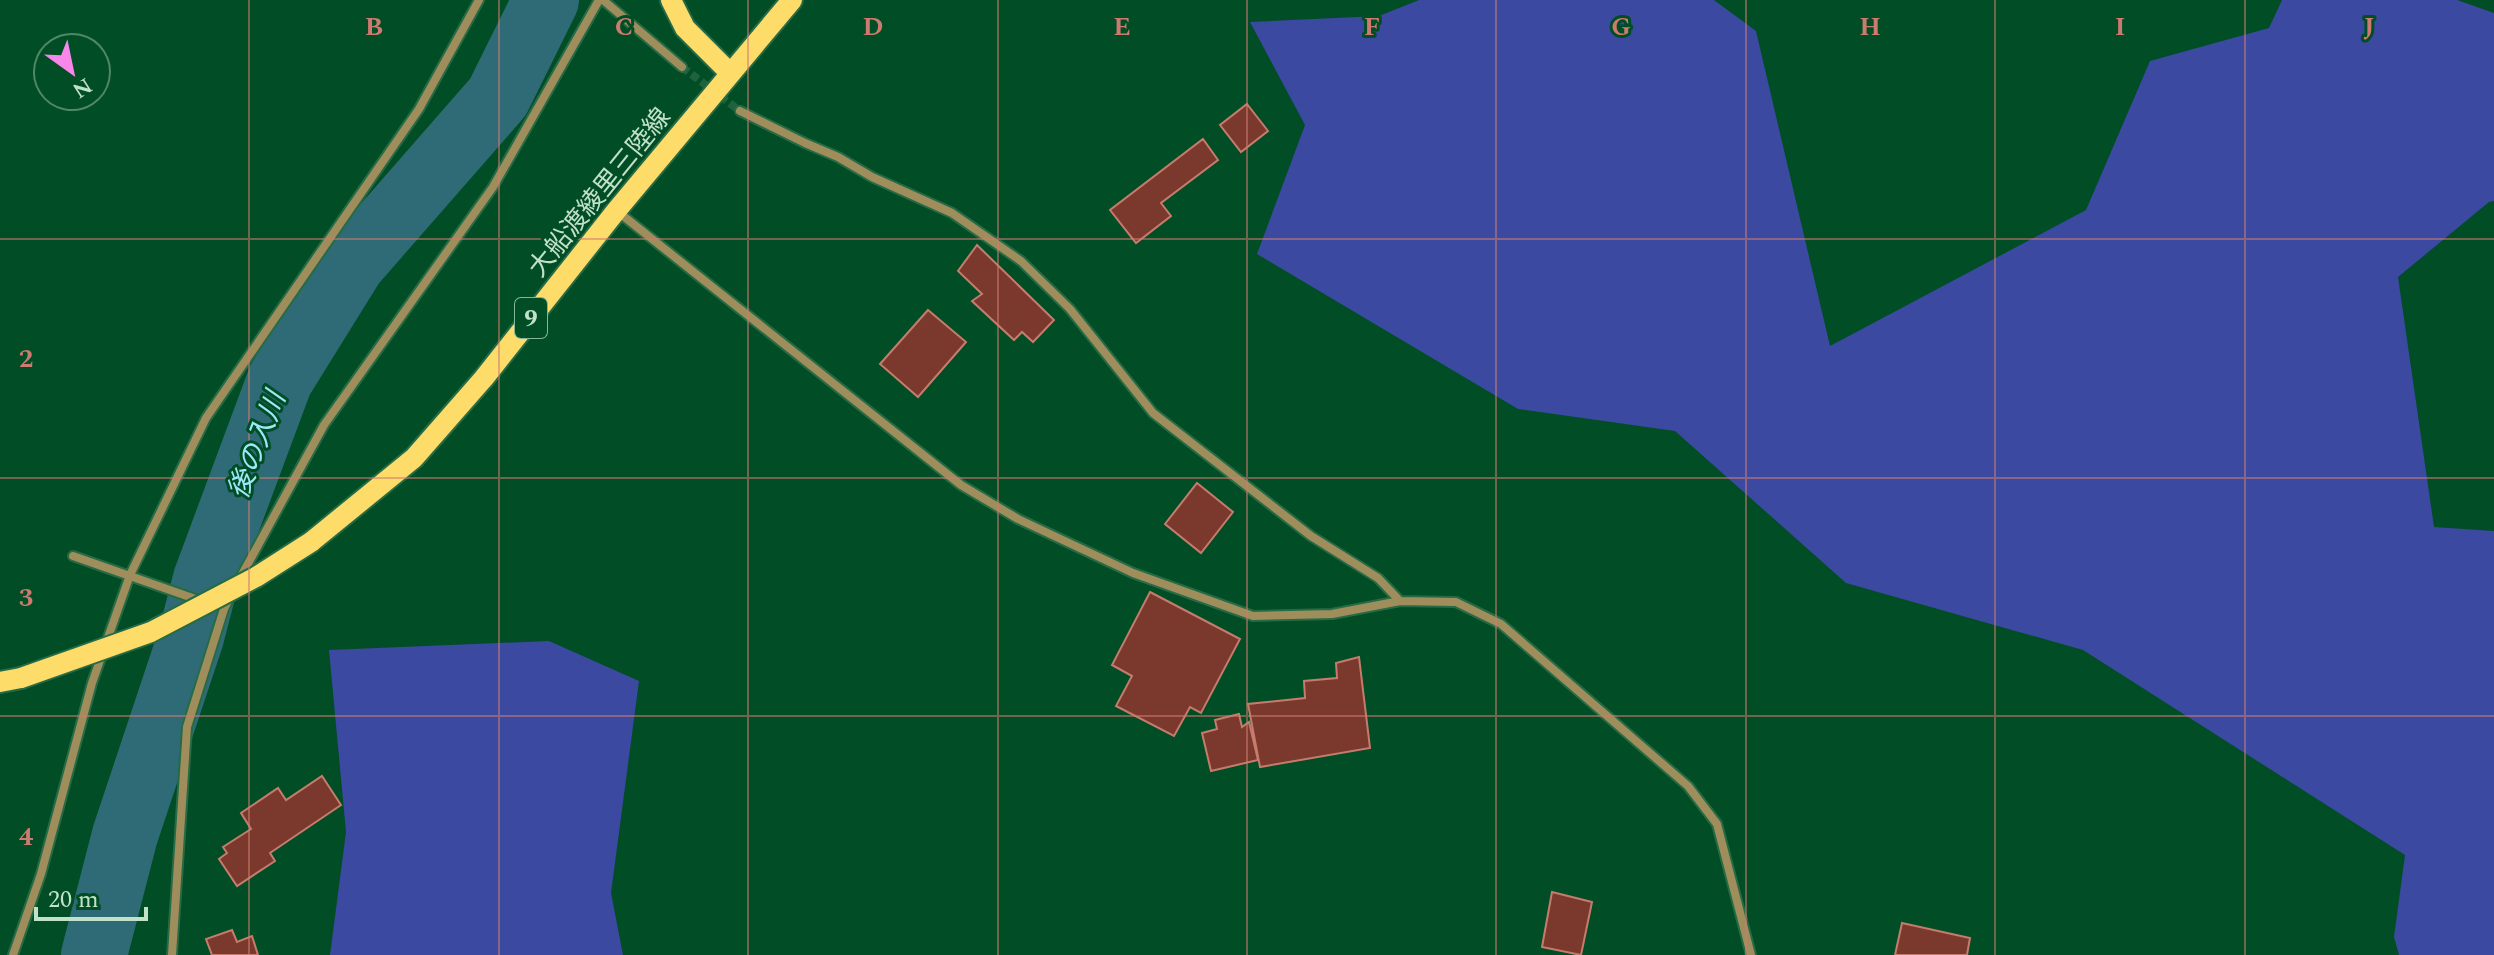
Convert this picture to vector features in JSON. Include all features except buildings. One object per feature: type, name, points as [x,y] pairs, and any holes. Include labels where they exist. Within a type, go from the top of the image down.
[{"type":"main road","points":[[671,0],[685,28],[729,72]]},
{"type":"main road","name":"大船渡綾里三陸線","points":[[10,680],[151,632],[256,577],[311,542],[414,458],[484,378],[729,72],[792,0]]},
{"type":"street","points":[[13,955],[41,874],[92,683],[130,575],[206,418],[419,109],[479,0]]},
{"type":"street","points":[[172,955],[187,727],[224,609],[324,425],[493,187],[601,0],[682,67]]},
{"type":"street","points":[[740,111],[952,213],[1021,261],[1070,309],[1153,413],[1311,536],[1378,578],[1400,601]]},
{"type":"street","points":[[616,211],[961,485],[1018,519],[1133,573],[1253,616],[1332,614],[1400,601],[1456,602],[1501,624],[1688,786],[1717,824],[1751,955]]},
{"type":"street","points":[[73,556],[224,609]]},
{"type":"shaded area","points":[[1419,0],[1714,0],[1756,31],[1830,346],[2086,210],[2150,61],[2269,28],[2282,0],[2457,0],[2494,13],[2494,201],[2398,277],[2434,527],[2494,531],[2494,955],[2399,955],[2394,937],[2405,855],[2083,650],[1846,583],[1675,431],[1518,409],[1257,254],[1305,125],[1250,22],[1379,16]]},
{"type":"shaded area","points":[[549,641],[639,681],[611,893],[623,955],[330,955],[346,832],[329,650]]},
{"type":"waterway","name":"後の入川","points":[[94,955],[125,835],[191,637],[206,579],[280,380],[352,264],[498,97],[546,0]]},
{"type":"tunnel","points":[[682,67],[740,111]]}]
